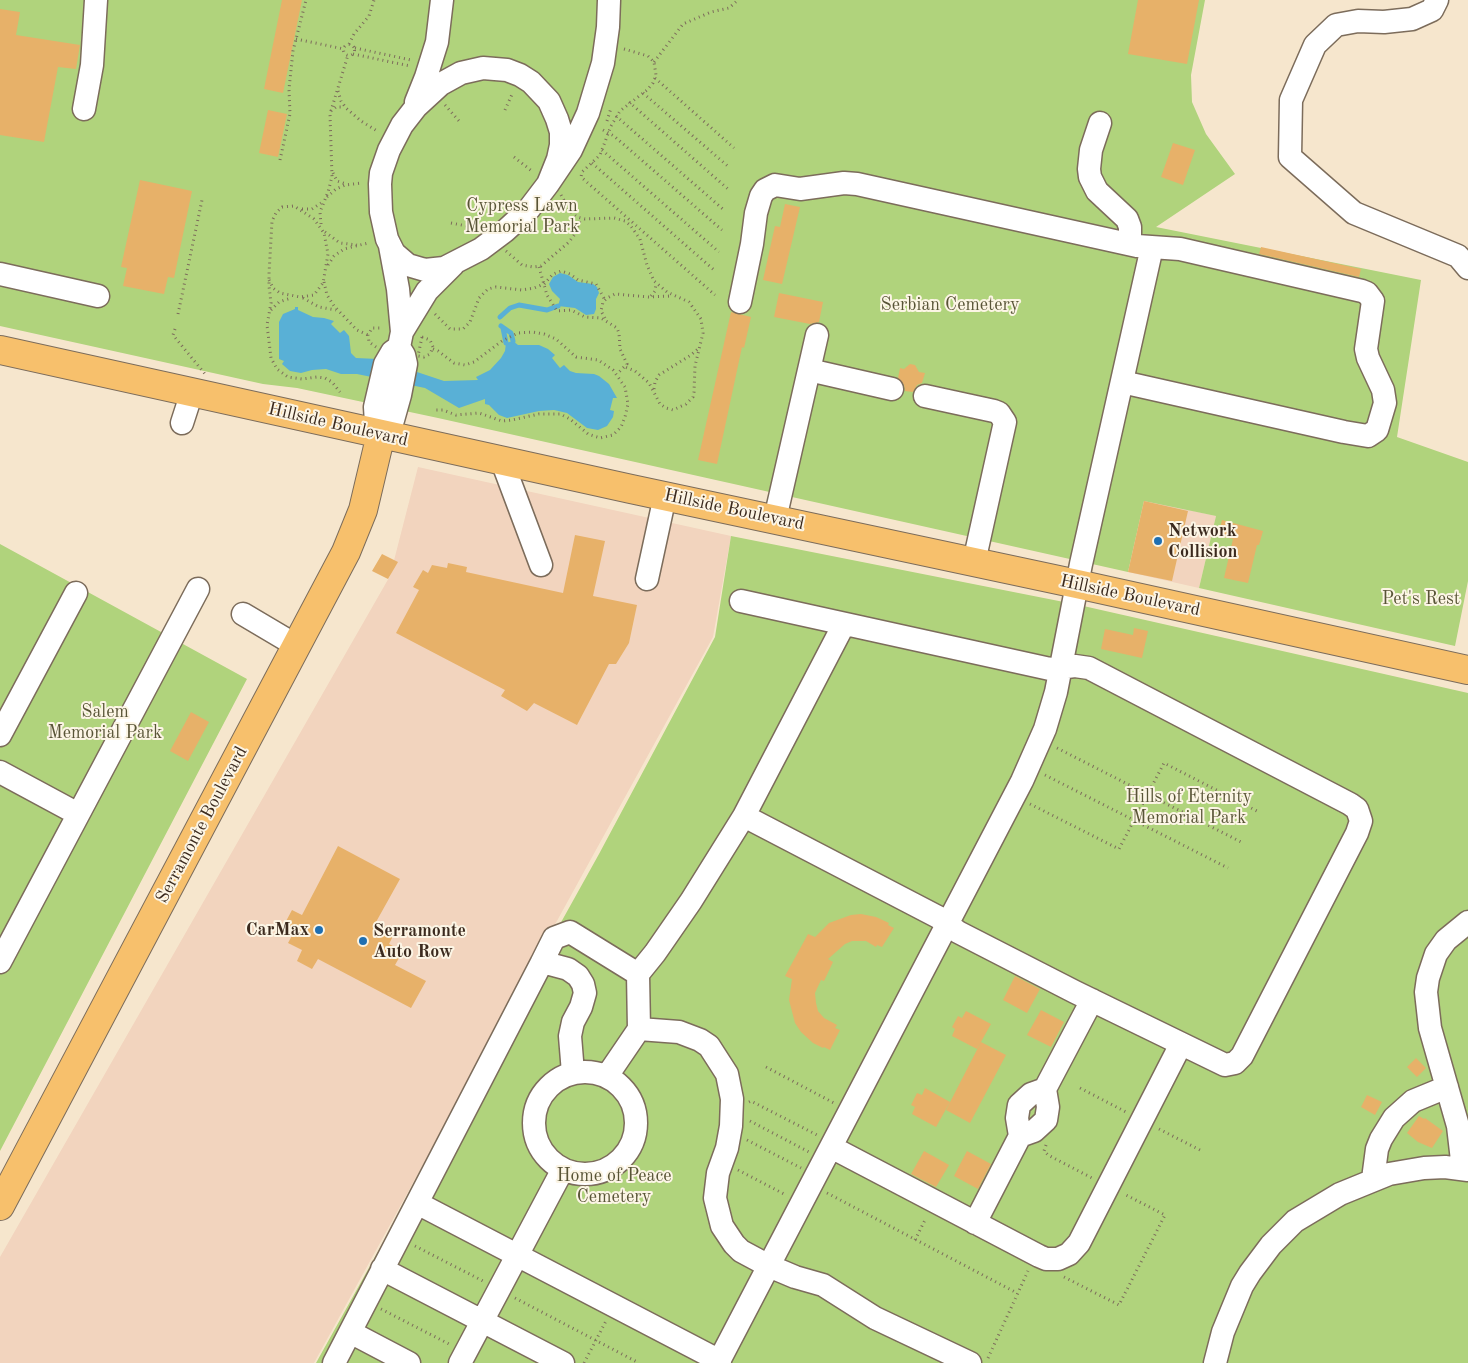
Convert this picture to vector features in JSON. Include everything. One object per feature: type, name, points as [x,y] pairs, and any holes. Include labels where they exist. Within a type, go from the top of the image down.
[{"type":"main road","name":"Hillside Boulevard","points":[[0,350],[199,383],[381,434],[1468,670]]},
{"type":"main road","name":"Serramonte Boulevard","points":[[0,1206],[338,568],[357,527],[365,503],[381,434]]},
{"type":"lane","points":[[84,109],[92,65],[96,0]]},
{"type":"lane","points":[[381,434],[393,420],[390,392],[406,368],[393,345],[398,289],[381,212],[380,184],[385,161],[398,132],[421,92],[437,42],[442,0]]},
{"type":"lane","points":[[388,242],[400,260],[416,269],[435,270],[454,264],[481,249],[505,231],[529,209],[571,150],[581,130],[594,96],[606,46],[609,0]]},
{"type":"lane","points":[[1437,0],[1432,10],[1412,19],[1384,22],[1358,21],[1336,25],[1314,45],[1291,100],[1290,157],[1354,213],[1458,256],[1468,268]]},
{"type":"lane","points":[[437,42],[449,59],[471,70]]},
{"type":"lane","points":[[398,132],[416,108],[442,84],[461,73],[471,70],[496,68],[520,75],[531,82],[549,101],[558,119],[561,145],[558,159],[548,184]]},
{"type":"lane","points":[[549,101],[563,108],[571,108],[587,103],[594,96]]},
{"type":"lane","points":[[1100,123],[1091,150],[1090,177],[1097,191],[1127,219],[1130,227],[1130,244]]},
{"type":"lane","points":[[740,302],[759,202],[765,190],[775,185],[810,189],[830,184],[858,184],[1130,244],[1180,249],[1367,293],[1374,306],[1367,354],[1383,390],[1385,403],[1377,430],[1373,434],[1363,436],[1122,382]]},
{"type":"lane","points":[[417,1203],[719,1362],[770,1266],[822,1147],[948,924],[1029,767],[1040,740],[1052,705],[1061,668],[1077,584],[1152,247]]},
{"type":"lane","points":[[393,345],[427,291],[454,264]]},
{"type":"lane","points":[[0,274],[98,296]]},
{"type":"lane","points":[[775,519],[817,335]]},
{"type":"lane","points":[[809,370],[892,388]]},
{"type":"lane","points":[[182,423],[199,383]]},
{"type":"lane","points":[[925,396],[994,411],[1000,413],[1005,422],[974,562]]},
{"type":"lane","points":[[502,461],[541,565]]},
{"type":"lane","points":[[646,579],[665,496]]},
{"type":"lane","points":[[0,962],[198,589]]},
{"type":"lane","points":[[0,735],[76,593]]},
{"type":"lane","points":[[741,601],[1050,669],[1082,667],[1098,672],[1353,798],[1360,816],[1358,829],[1242,1056],[1235,1063],[1225,1065],[958,932],[938,917],[744,816]]},
{"type":"lane","points":[[243,614],[297,646]]},
{"type":"lane","points":[[607,1076],[639,1030],[638,974],[686,908],[744,816],[844,624]]},
{"type":"lane","points":[[0,772],[78,814]]},
{"type":"lane","points":[[1215,1363],[1224,1332],[1242,1286],[1271,1245],[1283,1232],[1309,1212],[1340,1194],[1373,1179],[1406,1170],[1444,1167],[1465,1169],[1458,1126],[1429,1022],[1426,998],[1428,978],[1436,954],[1446,940],[1468,922]]},
{"type":"lane","points":[[334,1363],[554,938],[570,932],[638,974]]},
{"type":"lane","points":[[542,962],[568,969],[578,976],[583,984],[585,993],[581,1007],[573,1022],[570,1036],[573,1073]]},
{"type":"lane","points":[[975,1223],[1020,1136],[1017,1118],[1019,1105],[1031,1094],[1045,1089],[1092,1000]]},
{"type":"lane","points":[[639,1030],[679,1032],[709,1046],[726,1074],[730,1085],[732,1116],[716,1185],[715,1198],[722,1226],[741,1251],[795,1277],[823,1285],[875,1318],[970,1363]]},
{"type":"lane","points":[[822,1147],[935,1202],[1036,1255],[1046,1259],[1058,1259],[1076,1248],[1181,1044]]},
{"type":"lane","points":[[584,1071],[596,1072],[607,1076],[625,1090],[632,1100],[636,1111],[636,1129],[631,1146],[615,1165],[600,1172],[584,1174],[563,1169],[546,1156],[540,1147],[534,1125],[538,1102],[548,1088],[562,1077],[584,1071]]},
{"type":"lane","points":[[1373,1179],[1377,1149],[1394,1118],[1413,1101],[1448,1087]]},
{"type":"lane","points":[[463,1358],[563,1169]]},
{"type":"lane","points":[[382,1269],[563,1363]]},
{"type":"lane","points":[[350,1332],[409,1363]]},
{"type":"path","points":[[280,160],[290,114],[289,89],[296,39],[306,0]]},
{"type":"path","points":[[344,49],[369,16],[374,0]]},
{"type":"path","points":[[654,62],[683,24],[711,12],[729,8],[738,0]]},
{"type":"path","points":[[296,39],[344,49]]},
{"type":"path","points":[[349,44],[355,48],[411,60]]},
{"type":"path","points":[[606,46],[640,52],[648,56],[654,62],[655,78],[643,93],[629,102],[615,118],[602,150],[582,172],[582,179],[631,224],[715,295]]},
{"type":"path","points":[[353,54],[355,48]]},
{"type":"path","points":[[344,49],[344,52],[348,55]]},
{"type":"path","points":[[348,55],[353,54],[410,66]]},
{"type":"path","points":[[348,55],[330,114],[329,128],[332,168],[337,181],[342,184],[380,184]]},
{"type":"path","points":[[655,78],[734,148]]},
{"type":"path","points":[[338,84],[339,97],[346,108],[368,126],[398,132]]},
{"type":"path","points":[[643,93],[730,168]]},
{"type":"path","points":[[629,102],[728,189]]},
{"type":"path","points":[[330,114],[336,107],[346,108]]},
{"type":"path","points":[[609,117],[615,118],[724,210]]},
{"type":"path","points":[[603,130],[614,136],[722,230]]},
{"type":"path","points":[[602,150],[719,252]]},
{"type":"path","points":[[514,157],[562,196],[573,214],[581,218],[614,218],[631,224],[640,239],[647,265],[656,286],[653,295],[649,297]]},
{"type":"path","points":[[592,163],[714,270]]},
{"type":"path","points":[[269,313],[279,302],[310,296],[317,292],[324,279],[328,250],[320,218],[323,202],[330,187],[332,168]]},
{"type":"path","points":[[340,392],[332,382],[325,378],[302,379],[284,375],[272,362],[267,325],[271,303],[269,280],[274,217],[278,210],[285,206],[312,209],[323,202],[336,189],[350,184]]},
{"type":"path","points":[[178,314],[202,200]]},
{"type":"path","points":[[299,208],[314,219],[329,237],[340,243],[357,245]]},
{"type":"path","points":[[503,248],[522,265],[539,267],[569,242],[575,234],[581,218]]},
{"type":"path","points":[[450,222],[478,228]]},
{"type":"path","points":[[326,270],[334,256],[344,249],[357,245],[388,242]]},
{"type":"path","points":[[539,267],[547,294],[559,312],[571,310],[585,317],[607,320]]},
{"type":"path","points":[[434,312],[450,329],[463,329],[472,319],[478,298],[488,289],[501,287],[522,290],[544,284],[553,274],[564,271],[578,280],[596,284],[605,300]]},
{"type":"path","points":[[324,279],[327,295],[334,306],[357,330],[368,335]]},
{"type":"path","points":[[269,280],[276,291],[298,297],[319,307],[340,312]]},
{"type":"path","points":[[625,367],[639,375],[651,386],[660,404],[670,409],[682,407],[690,401],[694,392],[695,366],[704,333],[701,319],[689,302],[662,289],[654,281]]},
{"type":"path","points":[[617,374],[625,367],[627,362],[620,349],[618,330],[607,320],[601,311],[605,300],[609,296],[618,294],[649,297],[661,295],[678,296]]},
{"type":"path","points":[[175,328],[173,334],[199,383]]},
{"type":"path","points":[[372,328],[383,328],[393,345],[378,348],[373,346],[369,342],[368,335],[372,328]]},
{"type":"path","points":[[433,349],[454,363],[465,365],[478,360],[507,338],[532,332],[548,335],[576,357],[602,362],[617,374],[627,392],[627,411],[621,427],[613,435],[600,438],[588,434],[570,419],[560,414],[533,414],[502,421],[479,413],[456,415],[443,410],[433,410]]},
{"type":"path","points":[[422,336],[432,342],[433,349],[426,357],[418,356],[422,336]]},
{"type":"path","points":[[655,392],[654,382],[659,375],[695,353],[701,345]]},
{"type":"path","points":[[1040,740],[1243,843]]},
{"type":"path","points":[[1014,795],[1118,849],[1164,762],[1257,811]]},
{"type":"path","points":[[1029,767],[1228,868]]},
{"type":"path","points":[[766,1068],[839,1106]]},
{"type":"path","points":[[732,1116],[751,1102],[822,1147]]},
{"type":"path","points":[[732,1116],[822,1147]]},
{"type":"path","points":[[732,1116],[805,1170]]},
{"type":"path","points":[[722,1162],[791,1198]]},
{"type":"path","points":[[820,1190],[1017,1293]]},
{"type":"path","points":[[915,1240],[935,1202]]},
{"type":"path","points":[[399,1238],[639,1363]]},
{"type":"path","points":[[986,1363],[1036,1255]]},
{"type":"path","points":[[366,1301],[463,1358]]},
{"type":"path","points":[[584,1363],[614,1306]]},
{"type":"shaded area","name":"Serramonte Auto Row","points":[[418,467],[731,536],[713,637],[314,1363],[0,1363],[0,1257],[390,576]]},
{"type":"shaded area","name":"Network Collision","points":[[1144,500],[1216,516],[1199,588],[1128,572]]},
{"type":"green space","points":[[0,0],[1205,0],[1191,75],[1192,102],[1206,134],[1235,174],[1156,227],[1421,280],[1397,437],[1468,462],[1468,581],[1455,646],[1199,588],[1216,516],[1144,501],[1128,572],[438,418],[297,388],[263,384],[0,326]]},
{"type":"green space","points":[[731,536],[1079,605],[1468,693],[1468,1363],[316,1363],[599,854],[715,637]]},
{"type":"green space","name":"Salem Memorial Park","points":[[0,544],[247,679],[0,1151]]},
{"type":"water","points":[[560,273],[568,275],[578,282],[593,284],[597,287],[599,293],[596,299],[594,314],[586,315],[575,308],[558,306],[560,299],[552,291],[549,284],[553,277]]},
{"type":"water","points":[[295,307],[313,317],[334,321],[331,324],[340,333],[344,330],[349,336],[351,353],[356,358],[378,359],[444,381],[478,380],[476,377],[490,370],[501,358],[505,351],[506,343],[513,341],[518,345],[539,345],[555,355],[552,358],[560,368],[564,365],[570,371],[576,373],[594,374],[609,384],[617,398],[613,398],[610,410],[614,411],[613,417],[607,426],[598,430],[587,428],[567,413],[554,410],[539,411],[507,418],[499,415],[489,405],[485,404],[485,399],[459,408],[425,388],[357,374],[341,374],[326,369],[301,373],[290,371],[282,364],[284,361],[279,359],[279,322],[283,314],[295,309]]},
{"type":"building","points":[[282,0],[302,0],[283,93],[264,89]]},
{"type":"building","points":[[1138,0],[1199,0],[1187,64],[1128,54]]},
{"type":"building","points":[[0,9],[20,12],[16,35],[80,45],[76,69],[58,67],[44,142],[0,135]]},
{"type":"building","points":[[268,110],[287,114],[278,157],[259,153]]},
{"type":"building","points":[[1173,143],[1195,150],[1183,185],[1161,177]]},
{"type":"building","points":[[140,180],[192,191],[174,278],[168,277],[164,294],[123,286],[127,268],[121,267]]},
{"type":"building","points":[[785,204],[800,207],[782,284],[763,280],[775,226],[780,227]]},
{"type":"building","points":[[1261,247],[1361,269],[1359,277],[1259,254]]},
{"type":"building","points":[[779,293],[823,302],[819,322],[810,324],[774,317]]},
{"type":"building","points":[[731,312],[751,317],[744,348],[742,347],[717,464],[698,460]]},
{"type":"building","points":[[910,364],[915,365],[919,372],[925,373],[922,383],[917,385],[913,392],[905,391],[904,385],[898,378],[900,368],[904,369]]},
{"type":"building","name":"Network Collision","points":[[1144,501],[1188,511],[1172,581],[1128,572]]},
{"type":"building","points":[[1222,520],[1263,531],[1259,545],[1257,545],[1248,583],[1224,578],[1233,539],[1218,536]]},
{"type":"building","points":[[575,535],[605,541],[593,596],[637,605],[629,643],[616,664],[609,664],[577,725],[534,703],[527,711],[501,696],[505,690],[396,633],[419,590],[413,587],[423,570],[428,573],[432,565],[447,568],[448,563],[467,567],[466,572],[563,593]]},
{"type":"building","points":[[382,554],[398,562],[388,579],[372,571]]},
{"type":"building","points":[[1134,628],[1148,631],[1142,658],[1101,649],[1105,629],[1133,635]]},
{"type":"building","points":[[191,712],[209,722],[188,761],[170,751]]},
{"type":"building","points":[[338,846],[400,879],[376,922],[395,932],[389,944],[403,951],[395,965],[426,981],[411,1008],[318,959],[312,969],[297,961],[302,950],[288,943],[295,930],[284,925],[292,910],[302,915]]},
{"type":"building","points":[[861,914],[876,917],[889,923],[888,925],[894,928],[882,947],[877,945],[876,947],[866,941],[852,941],[845,944],[828,959],[833,962],[824,981],[821,980],[815,993],[818,1011],[824,1018],[837,1025],[835,1028],[840,1030],[830,1050],[813,1043],[801,1032],[795,1023],[789,1000],[792,979],[785,976],[808,934],[815,937],[829,923],[851,915]]},
{"type":"building","points":[[1015,976],[1040,989],[1027,1013],[1003,1000]]},
{"type":"building","points":[[1041,1010],[1064,1022],[1051,1047],[1027,1035]]},
{"type":"building","points":[[966,1011],[991,1024],[977,1049],[952,1036],[955,1029],[952,1027],[958,1016],[962,1018]]},
{"type":"building","points":[[981,1042],[1006,1055],[970,1123],[946,1110]]},
{"type":"building","points":[[1416,1058],[1426,1068],[1417,1077],[1407,1067]]},
{"type":"building","points":[[925,1088],[950,1102],[936,1127],[912,1114],[915,1107],[911,1105],[917,1093],[922,1095]]},
{"type":"building","points":[[1367,1095],[1382,1102],[1375,1115],[1361,1107]]},
{"type":"building","points":[[1419,1116],[1443,1131],[1432,1148],[1418,1142],[1407,1133]]},
{"type":"building","points":[[924,1151],[949,1165],[936,1187],[911,1174]]},
{"type":"building","points":[[967,1151],[991,1164],[978,1189],[954,1176]]},
{"type":"waterway","points":[[500,317],[510,308],[519,305],[547,310],[558,306]]},
{"type":"waterway","points":[[501,326],[511,333],[513,341]]},
{"type":"waterway","points":[[503,328],[506,343]]},
{"type":"place","name":"Network Collision","points":[[1158,541]]},
{"type":"place","name":"CarMax","points":[[319,930]]},
{"type":"place","name":"Serramonte Auto Row","points":[[363,941]]},
{"type":"park label","name":"Cypress Lawn Memorial Park","points":[[522,216]]},
{"type":"park label","name":"Serbian Cemetery","points":[[950,305]]},
{"type":"park label","name":"Pet's Rest","points":[[1421,599]]},
{"type":"park label","name":"Hills of Eternity Memorial Park","points":[[1189,808]]},
{"type":"park label","name":"Home of Peace Cemetery","points":[[614,1186]]}]
